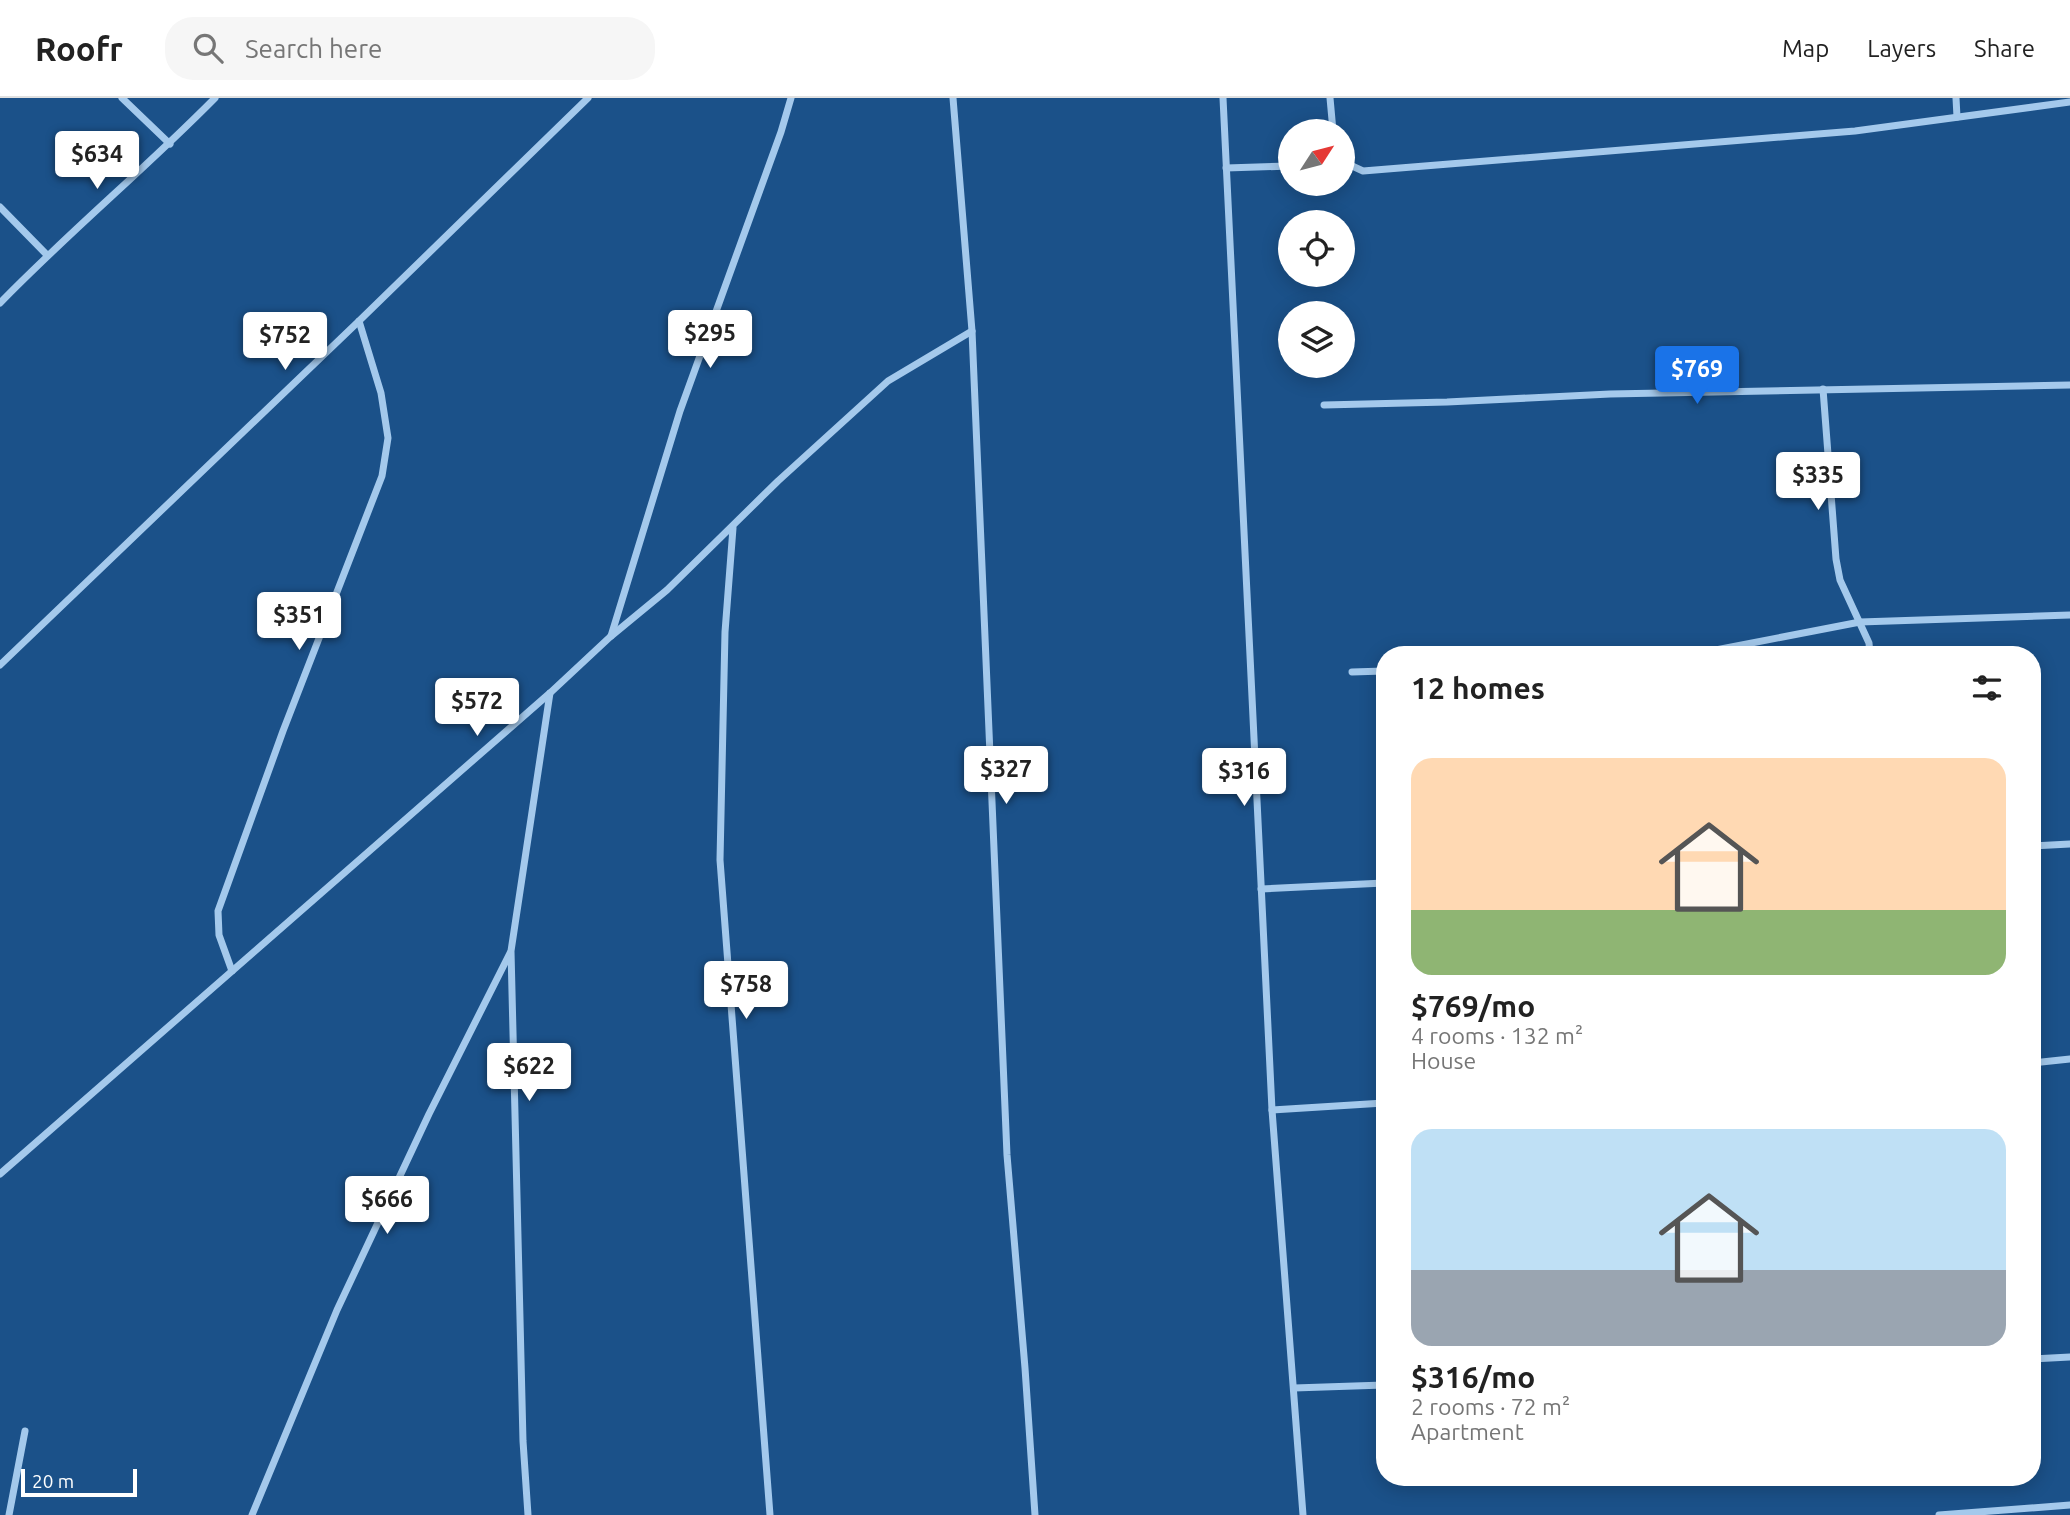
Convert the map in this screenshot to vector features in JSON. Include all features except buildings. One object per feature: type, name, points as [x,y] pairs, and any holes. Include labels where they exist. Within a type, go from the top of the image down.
[{"type":"street","points":[[122,98],[170,144]]},
{"type":"street","points":[[0,303],[47,255],[170,144],[215,98]]},
{"type":"street","points":[[0,665],[588,98]]},
{"type":"street","points":[[610,637],[680,411],[781,132],[790,98]]},
{"type":"street","points":[[953,98],[972,331],[1007,1155],[1026,1368],[1035,1515]]},
{"type":"street","points":[[1223,98],[1272,1110],[1303,1515]]},
{"type":"street","points":[[1330,98],[1332,119]]},
{"type":"street","points":[[1956,98],[1957,117]]},
{"type":"street","points":[[1355,168],[1363,171],[1855,131],[2070,102]]},
{"type":"street","points":[[1226,168],[1278,166]]},
{"type":"street","points":[[0,207],[47,255]]},
{"type":"street","points":[[232,971],[219,935],[218,911],[283,731],[382,476],[388,438],[381,393],[359,321]]},
{"type":"street","points":[[0,1174],[550,693],[610,637],[667,590],[778,481],[888,381],[972,331]]},
{"type":"street","points":[[1325,405],[1586,395],[2070,385]]},
{"type":"street","points":[[1823,389],[1836,559],[1840,580],[1869,646]]},
{"type":"street","points":[[733,527],[725,632],[720,860],[770,1515]]},
{"type":"street","points":[[1736,646],[1860,622],[2070,615]]},
{"type":"street","points":[[1352,672],[1376,671]]},
{"type":"street","points":[[528,1515],[523,1441],[511,951],[550,693]]},
{"type":"street","points":[[2041,846],[2070,844]]},
{"type":"street","points":[[1262,889],[1376,883]]},
{"type":"street","points":[[252,1515],[337,1310],[429,1114],[511,951]]},
{"type":"street","points":[[2041,1061],[2070,1059]]},
{"type":"street","points":[[1272,1110],[1376,1104]]},
{"type":"street","points":[[2041,1359],[2070,1357]]},
{"type":"street","points":[[1294,1388],[1376,1385]]},
{"type":"street","points":[[9,1515],[25,1431]]},
{"type":"street","points":[[1939,1515],[2070,1506]]}]
